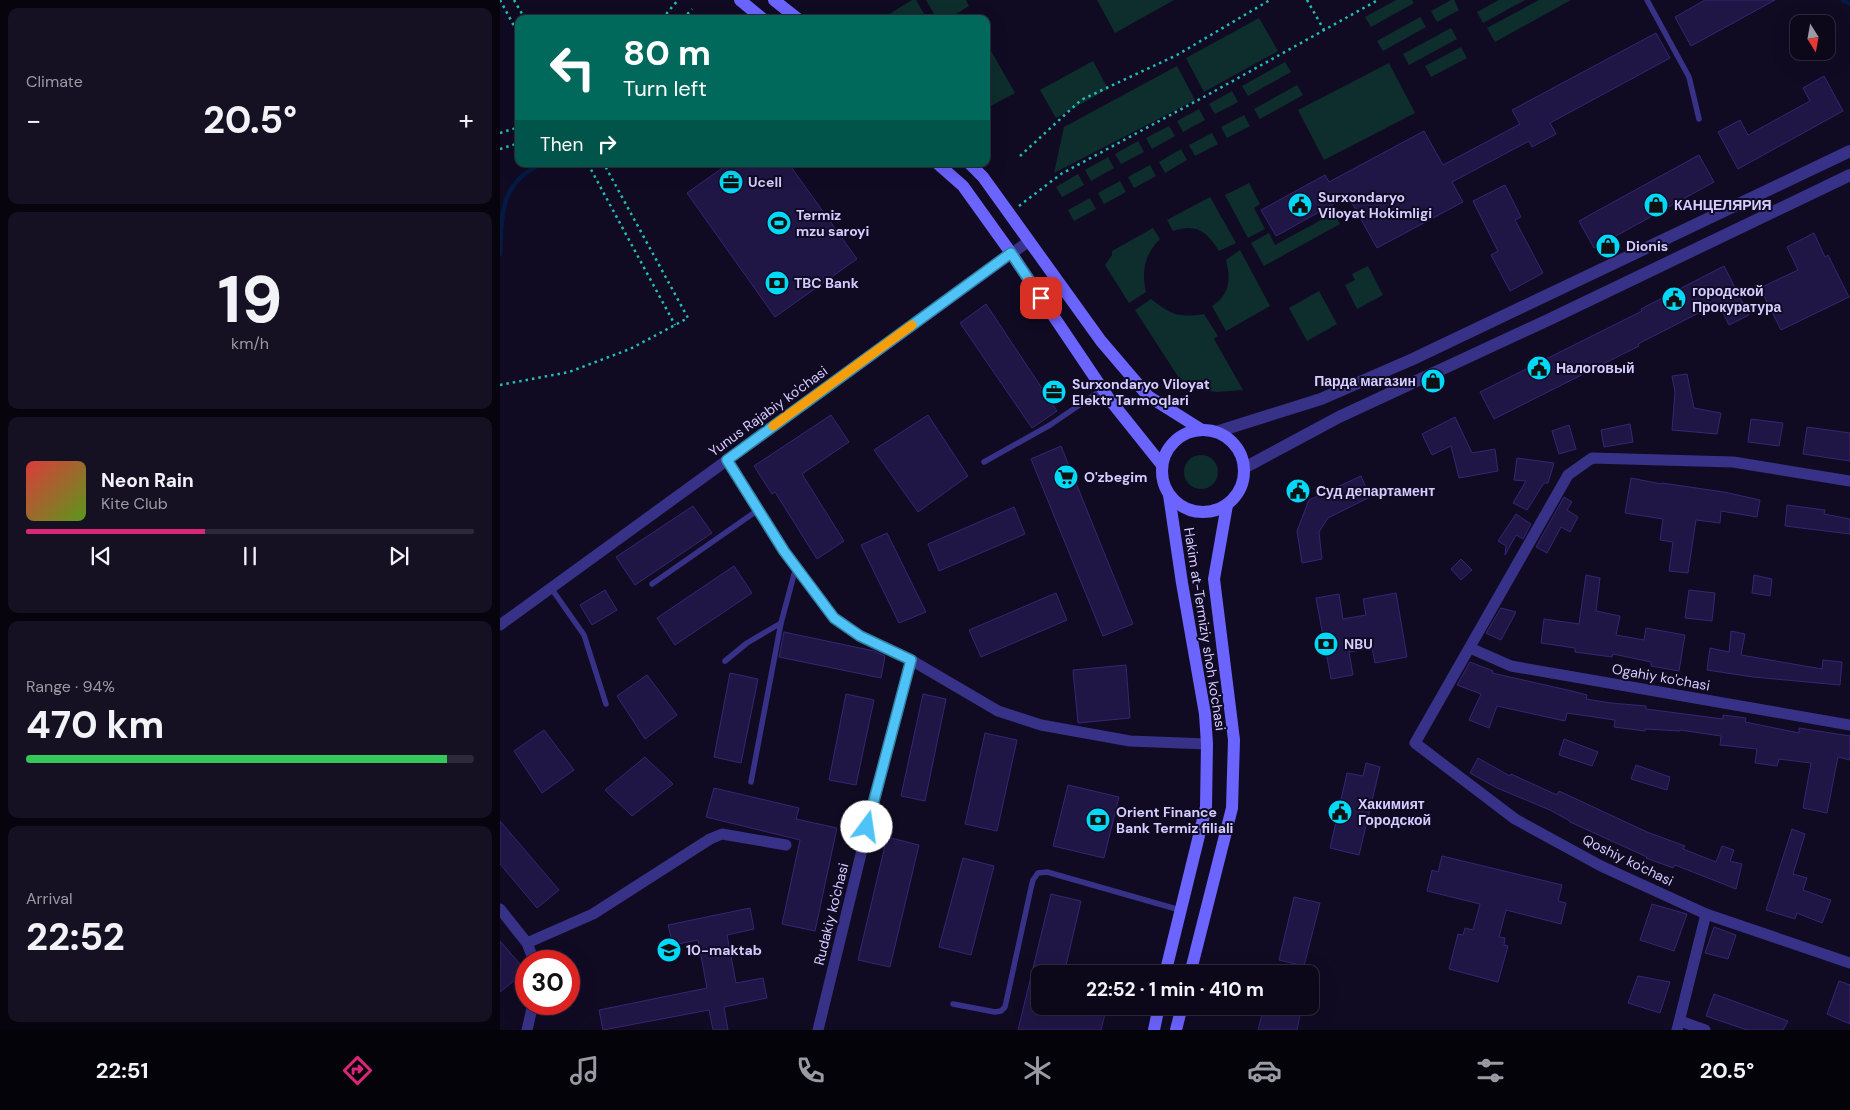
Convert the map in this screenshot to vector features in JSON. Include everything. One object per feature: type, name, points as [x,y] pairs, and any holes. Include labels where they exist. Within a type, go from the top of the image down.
[{"type":"main road","points":[[740,0],[758,15]]},
{"type":"main road","points":[[774,0],[793,15]]},
{"type":"main road","points":[[941,167],[963,186],[1103,389],[1162,465]]},
{"type":"main road","points":[[973,167],[983,177],[1010,213],[1101,341],[1148,396],[1202,430]]},
{"type":"main road","points":[[1202,430],[1216,432],[1226,437],[1241,456],[1244,468],[1243,482],[1237,494],[1227,505],[1215,510],[1202,512],[1190,510],[1178,504],[1169,495],[1164,486],[1162,465],[1167,451],[1176,440],[1188,433],[1202,430]]},
{"type":"main road","name":"Hakim at-Termiziy shoh ko'chasi","points":[[1167,965],[1206,807],[1207,744],[1205,714],[1169,495]]},
{"type":"main road","name":"Hakim at-Termiziy shoh ko'chasi","points":[[1192,965],[1232,808],[1234,740],[1214,579],[1227,505]]},
{"type":"main road","points":[[1154,1030],[1157,1015]]},
{"type":"main road","points":[[1176,1030],[1180,1015]]},
{"type":"street","points":[[1216,432],[1321,399],[1413,359],[1850,151]]},
{"type":"street","points":[[1244,468],[1339,417],[1548,320],[1850,175]]},
{"type":"street","name":"Yunus Rajabiy ko'chasi","points":[[500,625],[1030,241]]},
{"type":"street","points":[[1470,648],[1568,475],[1592,458],[1732,462],[1850,481]]},
{"type":"street","points":[[727,460],[758,510],[834,618],[860,636],[911,660],[998,711],[1041,725],[1130,741],[1207,744]]},
{"type":"street","name":"Ogahiy ko'chasi","points":[[1470,648],[1512,666],[1850,725]]},
{"type":"street","name":"Qoshiy ko'chasi","points":[[1470,648],[1416,743],[1515,819],[1601,866],[1706,914],[1850,963]]},
{"type":"street","name":"Rudakiy ko'chasi","points":[[818,1030],[872,809],[911,660]]},
{"type":"street","points":[[527,943],[593,914],[710,839],[722,834],[786,845]]},
{"type":"street","points":[[500,909],[527,943],[530,950]]},
{"type":"street","points":[[1705,1030],[1678,1026],[1706,914]]},
{"type":"street","points":[[527,1030],[530,1015]]},
{"type":"lane","points":[[1647,0],[1689,77],[1699,119]]},
{"type":"lane","points":[[984,462],[1050,425],[1103,389]]},
{"type":"lane","points":[[652,584],[758,510]]},
{"type":"lane","points":[[751,782],[780,623],[796,566]]},
{"type":"lane","points":[[551,588],[584,636],[606,704]]},
{"type":"lane","points":[[725,661],[746,643],[780,623]]},
{"type":"lane","points":[[953,1004],[995,1012],[1001,1011],[1005,1006],[1033,880],[1038,874],[1047,872],[1180,910]]},
{"type":"path","points":[[500,0],[515,28]]},
{"type":"path","points":[[514,0],[523,15]]},
{"type":"path","points":[[665,15],[678,0]]},
{"type":"path","points":[[1020,156],[1081,100],[1177,55],[1270,0]]},
{"type":"path","points":[[1307,0],[1324,30]]},
{"type":"path","points":[[1010,213],[1061,174],[1378,0]]},
{"type":"path","points":[[686,15],[692,8]]},
{"type":"path","points":[[500,133],[515,128]]},
{"type":"path","points":[[500,149],[515,143]]},
{"type":"path","points":[[590,167],[675,325]]},
{"type":"path","points":[[500,385],[569,372],[630,349],[688,318],[606,167]]},
{"type":"green space","points":[[912,0],[916,0],[925,15],[888,15]]},
{"type":"green space","points":[[926,0],[966,0],[969,6],[954,15],[935,15]]},
{"type":"green space","points":[[1097,0],[1174,0],[1115,33]]},
{"type":"green space","points":[[1396,0],[1412,0],[1414,3],[1371,27],[1365,17]]},
{"type":"green space","points":[[1454,0],[1459,10],[1437,22],[1431,11]]},
{"type":"green space","points":[[1499,0],[1525,0],[1483,23],[1477,12]]},
{"type":"green space","points":[[1539,0],[1571,0],[1495,42],[1487,28]]},
{"type":"green space","points":[[1420,17],[1426,27],[1383,51],[1377,41]]},
{"type":"green space","points":[[1259,18],[1278,51],[1204,92],[1186,58]]},
{"type":"green space","points":[[1451,28],[1457,39],[1409,65],[1403,54]]},
{"type":"green space","points":[[1461,47],[1467,58],[1431,77],[1425,66]]},
{"type":"green space","points":[[990,49],[1015,93],[990,106]]},
{"type":"green space","points":[[1093,61],[1108,89],[1056,118],[1040,90]]},
{"type":"green space","points":[[1285,62],[1291,72],[1248,96],[1242,86]]},
{"type":"green space","points":[[1389,63],[1415,113],[1324,160],[1298,110]]},
{"type":"green space","points":[[1177,66],[1195,100],[1054,173],[1064,127]]},
{"type":"green space","points":[[1297,85],[1303,95],[1260,119],[1254,109]]},
{"type":"green space","points":[[1232,91],[1238,102],[1215,114],[1209,104]]},
{"type":"green space","points":[[1199,109],[1205,120],[1183,132],[1177,121]]},
{"type":"green space","points":[[1244,115],[1250,126],[1227,138],[1221,127]]},
{"type":"green space","points":[[1169,126],[1175,136],[1152,149],[1146,138]]},
{"type":"green space","points":[[1212,133],[1218,144],[1195,156],[1189,145]]},
{"type":"green space","points":[[1138,141],[1144,152],[1121,164],[1115,154]]},
{"type":"green space","points":[[1181,149],[1187,160],[1165,173],[1159,162]]},
{"type":"green space","points":[[1108,157],[1114,168],[1091,181],[1085,170]]},
{"type":"green space","points":[[1150,165],[1156,176],[1134,188],[1128,177]]},
{"type":"green space","points":[[1078,174],[1084,185],[1062,197],[1056,187]]},
{"type":"green space","points":[[1120,181],[1126,192],[1104,204],[1098,193]]},
{"type":"green space","points":[[1249,183],[1260,204],[1254,208],[1265,229],[1248,238],[1225,195]]},
{"type":"green space","points":[[1210,197],[1236,243],[1219,251],[1206,234],[1189,228],[1173,231],[1167,220]]},
{"type":"green space","points":[[1090,198],[1096,209],[1074,221],[1068,210]]},
{"type":"green space","points":[[1334,213],[1340,224],[1264,266],[1251,243],[1269,233],[1275,245]]},
{"type":"green space","points":[[1153,228],[1160,239],[1151,251],[1144,270],[1146,292],[1129,303],[1105,265],[1112,255],[1112,251]]},
{"type":"green space","points":[[1240,250],[1270,306],[1226,331],[1212,306],[1226,292],[1228,286],[1226,260]]},
{"type":"green space","points":[[1368,266],[1383,295],[1357,309],[1345,285],[1355,280],[1352,274]]},
{"type":"green space","points":[[1319,291],[1337,324],[1307,341],[1289,308]]},
{"type":"green space","points":[[1151,299],[1164,309],[1176,314],[1188,316],[1204,314],[1218,336],[1214,339],[1243,390],[1217,392],[1199,390],[1179,378],[1135,310]]},
{"type":"green space","points":[[1201,455],[1213,460],[1218,472],[1213,484],[1201,489],[1189,484],[1184,472],[1189,460]]},
{"type":"building","points":[[1705,0],[1775,0],[1691,46],[1675,17]]},
{"type":"building","points":[[1656,33],[1670,58],[1550,123],[1556,134],[1532,147],[1529,141],[1452,182],[1463,202],[1377,248],[1348,196],[1276,236],[1261,210],[1325,175],[1329,182],[1424,131],[1443,165],[1520,124],[1512,110]]},
{"type":"building","points":[[1824,76],[1843,111],[1738,169],[1718,132],[1740,120],[1748,135],[1810,101],[1803,88]]},
{"type":"building","points":[[1699,155],[1714,182],[1594,248],[1579,221]]},
{"type":"building","points":[[724,167],[791,167],[857,259],[775,317],[687,193]]},
{"type":"building","points":[[1505,185],[1521,217],[1515,220],[1543,273],[1510,291],[1491,255],[1498,251],[1473,201]]},
{"type":"building","points":[[1814,233],[1825,257],[1828,255],[1849,297],[1781,330],[1760,288],[1798,270],[1787,247]]},
{"type":"building","points":[[1724,266],[1749,315],[1729,325],[1718,303],[1638,344],[1639,346],[1494,419],[1480,392],[1642,311],[1641,309]]},
{"type":"building","points":[[986,304],[1057,411],[1032,428],[960,323]]},
{"type":"building","points":[[1687,374],[1694,408],[1721,413],[1717,434],[1672,430],[1675,392],[1672,376]]},
{"type":"building","points":[[831,415],[849,442],[802,474],[844,541],[817,559],[775,492],[772,494],[754,466]]},
{"type":"building","points":[[928,415],[968,476],[918,512],[874,450]]},
{"type":"building","points":[[1455,417],[1472,453],[1495,449],[1498,471],[1459,478],[1451,446],[1432,455],[1422,434]]},
{"type":"building","points":[[1751,419],[1783,423],[1779,446],[1748,442]]},
{"type":"building","points":[[1630,424],[1633,442],[1604,447],[1601,430]]},
{"type":"building","points":[[1569,425],[1576,449],[1559,454],[1552,431]]},
{"type":"building","points":[[1807,427],[1850,433],[1850,461],[1803,454]]},
{"type":"building","points":[[1061,446],[1133,624],[1103,636],[1031,459]]},
{"type":"building","points":[[1517,458],[1554,463],[1548,483],[1544,483],[1527,510],[1513,503],[1526,481],[1514,480]]},
{"type":"building","points":[[1361,476],[1370,497],[1328,518],[1319,532],[1322,559],[1302,563],[1297,531],[1309,500]]},
{"type":"building","points":[[1631,478],[1724,492],[1760,500],[1757,517],[1721,511],[1720,523],[1696,520],[1688,573],[1669,571],[1673,542],[1660,540],[1663,519],[1625,513]]},
{"type":"building","points":[[1564,497],[1572,502],[1567,510],[1578,517],[1570,532],[1561,527],[1547,553],[1536,547]]},
{"type":"building","points":[[1787,505],[1825,510],[1824,514],[1850,519],[1850,534],[1785,526]]},
{"type":"building","points":[[693,506],[712,533],[635,585],[616,557]]},
{"type":"building","points":[[1014,507],[1025,534],[939,571],[928,544]]},
{"type":"building","points":[[1516,514],[1531,524],[1523,539],[1516,535],[1505,555],[1506,546],[1498,541]]},
{"type":"building","points":[[887,533],[926,612],[899,623],[861,545]]},
{"type":"building","points":[[1461,559],[1472,570],[1461,580],[1451,569]]},
{"type":"building","points":[[734,566],[752,593],[675,645],[657,618]]},
{"type":"building","points":[[1586,575],[1600,578],[1596,611],[1620,616],[1616,635],[1644,640],[1646,628],[1685,635],[1679,671],[1651,666],[1651,662],[1613,654],[1612,657],[1575,652],[1575,648],[1541,643],[1544,619],[1579,624]]},
{"type":"building","points":[[1754,575],[1772,579],[1770,596],[1752,593]]},
{"type":"building","points":[[605,590],[617,610],[592,625],[580,605]]},
{"type":"building","points":[[1689,590],[1715,593],[1712,621],[1685,618]]},
{"type":"building","points":[[1056,593],[1067,620],[981,657],[969,630]]},
{"type":"building","points":[[1396,593],[1407,657],[1375,663],[1372,648],[1349,652],[1353,675],[1331,679],[1316,598],[1339,594],[1343,619],[1366,615],[1363,599]]},
{"type":"building","points":[[1501,608],[1516,612],[1501,640],[1486,633]]},
{"type":"building","points":[[1731,631],[1745,634],[1741,655],[1822,669],[1823,660],[1842,662],[1840,685],[1753,677],[1707,670],[1710,648],[1729,652]]},
{"type":"building","points":[[784,632],[874,651],[885,656],[881,678],[779,657]]},
{"type":"building","points":[[1470,662],[1493,671],[1492,673],[1587,695],[1586,699],[1646,706],[1646,709],[1723,719],[1723,715],[1746,718],[1745,722],[1799,733],[1799,728],[1850,736],[1850,760],[1838,757],[1827,813],[1803,808],[1811,763],[1779,759],[1777,766],[1755,763],[1757,749],[1720,745],[1721,736],[1680,730],[1645,729],[1645,731],[1614,727],[1615,720],[1567,713],[1565,721],[1497,706],[1489,728],[1469,720],[1481,694],[1457,685]]},
{"type":"building","points":[[1126,665],[1130,718],[1078,723],[1073,670]]},
{"type":"building","points":[[730,673],[758,679],[741,763],[714,757]]},
{"type":"building","points":[[647,675],[677,715],[645,739],[617,696]]},
{"type":"building","points":[[846,694],[874,700],[856,785],[829,780]]},
{"type":"building","points":[[923,694],[946,699],[925,801],[901,796]]},
{"type":"building","points":[[544,730],[574,770],[542,793],[514,751]]},
{"type":"building","points":[[985,733],[1017,740],[997,831],[965,824]]},
{"type":"building","points":[[1564,739],[1598,752],[1592,766],[1559,755]]},
{"type":"building","points":[[645,757],[673,784],[632,816],[605,790]]},
{"type":"building","points":[[1478,758],[1510,776],[1511,774],[1557,795],[1559,791],[1647,832],[1685,846],[1683,849],[1716,862],[1722,846],[1734,850],[1730,861],[1742,864],[1736,889],[1675,865],[1673,868],[1646,858],[1570,822],[1550,810],[1497,788],[1470,773]]},
{"type":"building","points":[[1366,763],[1380,767],[1359,855],[1330,848],[1347,773],[1363,776]]},
{"type":"building","points":[[1636,765],[1670,777],[1667,790],[1631,779]]},
{"type":"building","points":[[1068,785],[1119,797],[1104,858],[1053,846]]},
{"type":"building","points":[[714,788],[799,808],[796,819],[837,828],[815,931],[782,924],[800,840],[706,817]]},
{"type":"building","points":[[500,821],[559,890],[537,908],[500,864]]},
{"type":"building","points":[[1792,829],[1805,834],[1793,874],[1807,878],[1803,890],[1831,900],[1822,923],[1797,913],[1795,919],[1766,910]]},
{"type":"building","points":[[887,837],[919,845],[890,967],[858,960]]},
{"type":"building","points":[[1442,856],[1562,885],[1558,901],[1566,903],[1561,924],[1506,910],[1499,937],[1505,938],[1504,945],[1508,946],[1498,982],[1449,969],[1458,934],[1463,935],[1465,928],[1473,930],[1480,904],[1427,891],[1432,870],[1438,872]]},
{"type":"building","points":[[963,858],[994,866],[971,955],[939,947]]},
{"type":"building","points":[[1051,894],[1081,901],[1066,965],[1034,965]]},
{"type":"building","points":[[1294,897],[1320,903],[1304,965],[1279,960]]},
{"type":"building","points":[[1652,904],[1687,914],[1674,951],[1640,940]]},
{"type":"building","points":[[750,908],[754,929],[727,935],[736,983],[763,978],[767,998],[724,1007],[728,1030],[713,1030],[709,1010],[603,1030],[599,1010],[707,988],[698,940],[673,945],[668,925]]},
{"type":"building","points":[[1714,927],[1736,935],[1728,959],[1705,953]]},
{"type":"building","points":[[500,941],[515,958],[515,980],[500,992]]},
{"type":"building","points":[[1031,976],[1031,1015],[1105,1015],[1101,1030],[1018,1030]]},
{"type":"building","points":[[1638,976],[1670,982],[1660,1013],[1628,1003]]},
{"type":"building","points":[[1839,981],[1850,985],[1850,1024],[1827,1014]]},
{"type":"building","points":[[1714,994],[1788,1021],[1783,1030],[1747,1030],[1706,1016]]},
{"type":"building","points":[[1262,1015],[1300,1015],[1297,1030],[1258,1030]]},
{"type":"waterway","points":[[1843,0],[1850,4]]},
{"type":"waterway","points":[[500,254],[503,212],[506,200],[518,180],[536,167]]},
{"type":"slow traffic","points":[[773,426],[912,325]]},
{"type":"place","name":"Ucell","points":[[731,182]]},
{"type":"place","name":"Surxondaryo Viloyat Hokimligi","points":[[1300,205]]},
{"type":"place","name":"КАНЦЕЛЯРИЯ","points":[[1656,205]]},
{"type":"place","name":"Termiz mzu saroyi","points":[[779,223]]},
{"type":"place","name":"Dionis","points":[[1608,246]]},
{"type":"place","name":"TBC Bank","points":[[777,283]]},
{"type":"place","name":"городской Прокуратура","points":[[1674,299]]},
{"type":"place","name":"Налоговый","points":[[1539,368]]},
{"type":"place","name":"Парда магазин","points":[[1433,381]]},
{"type":"place","name":"Surxondaryo Viloyat Elektr Tarmoqlari","points":[[1054,392]]},
{"type":"place","name":"O'zbegim","points":[[1066,477]]},
{"type":"place","name":"Суд департамент","points":[[1298,491]]},
{"type":"place","name":"NBU","points":[[1326,644]]},
{"type":"place","name":"Хакимият Городской","points":[[1340,812]]},
{"type":"place","name":"Orient Finance Bank Termiz filiali","points":[[1098,820]]},
{"type":"place","name":"10-maktab","points":[[669,950]]},
{"type":"route","points":[[867,827],[911,660],[860,636],[834,618],[784,551],[727,460],[1011,253],[1041,298]]}]
